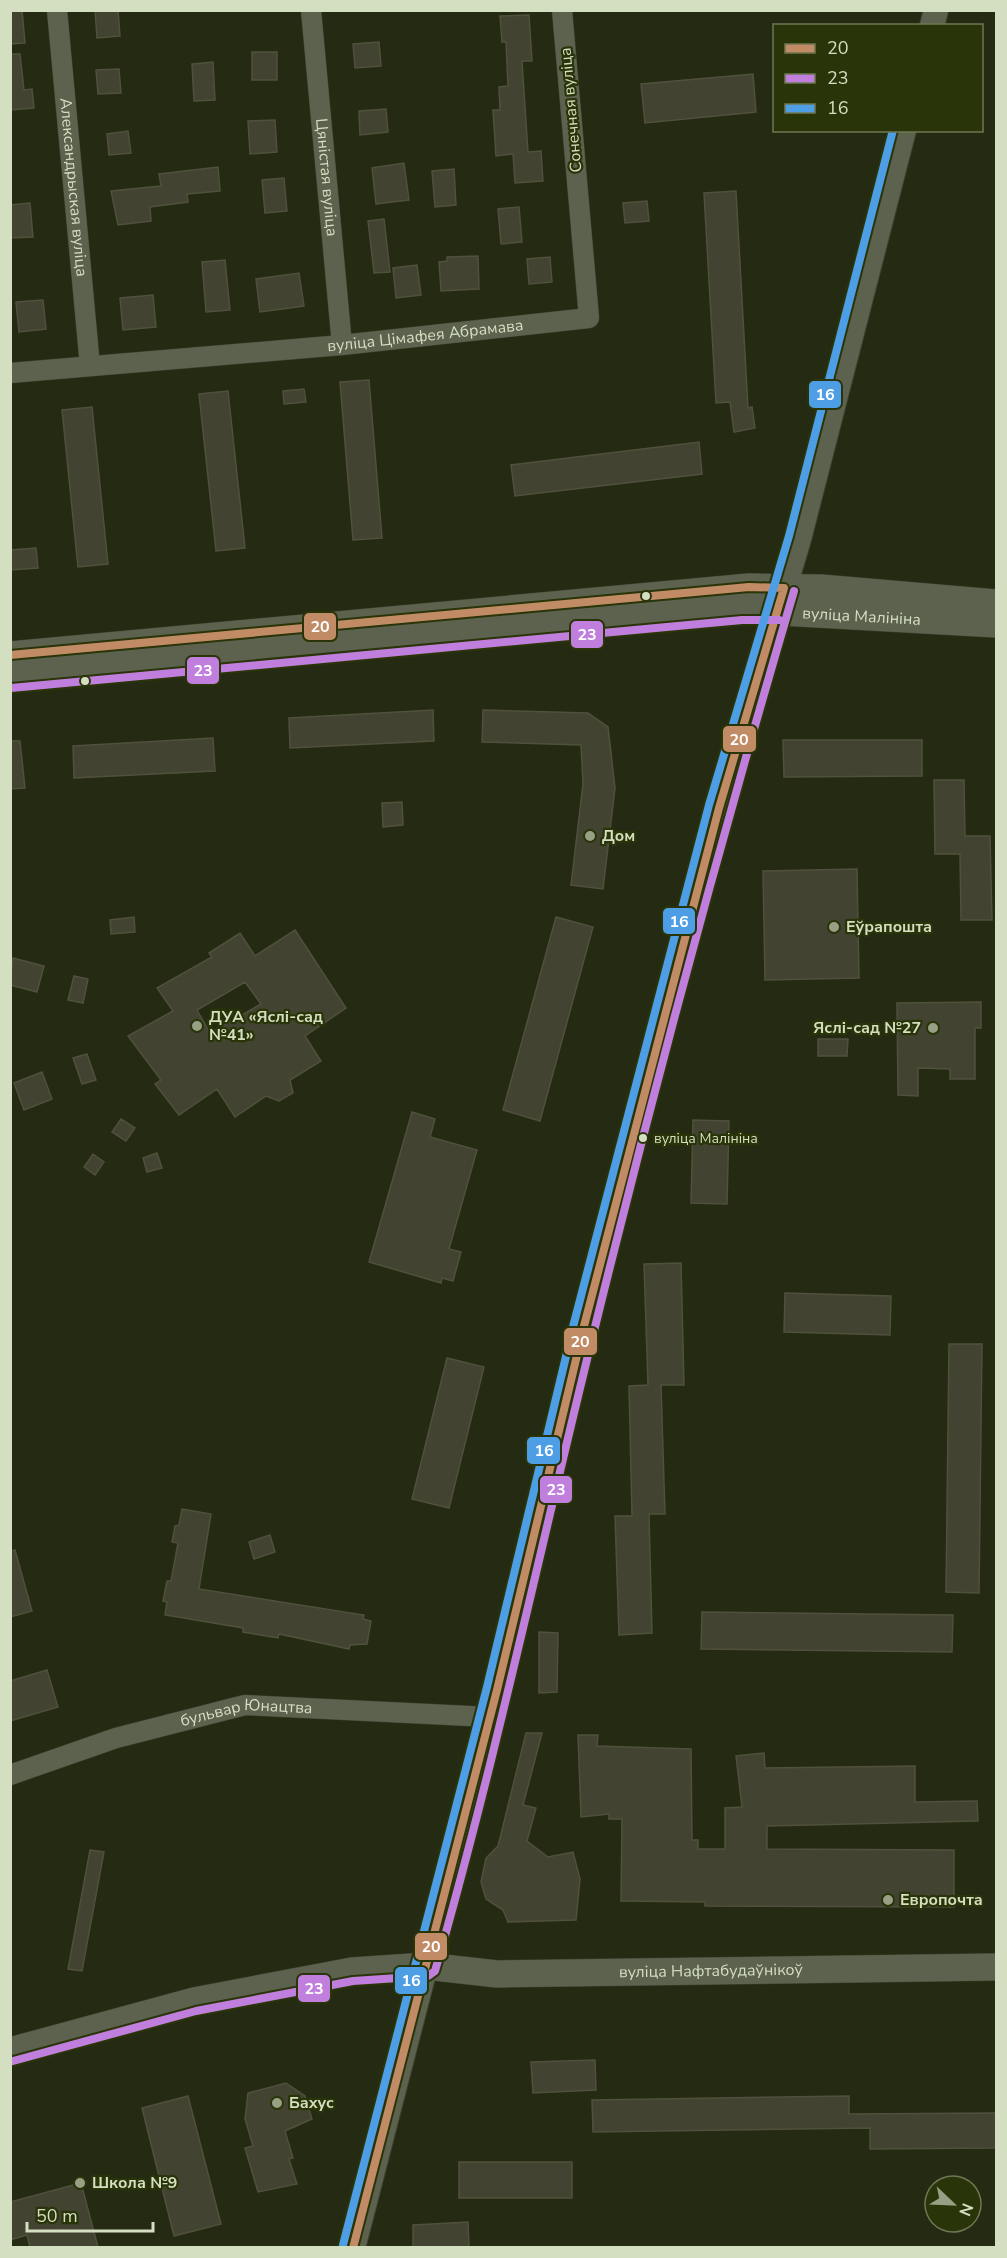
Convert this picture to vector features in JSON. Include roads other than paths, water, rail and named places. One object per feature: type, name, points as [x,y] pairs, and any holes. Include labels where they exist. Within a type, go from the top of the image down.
[{"type":"main road","name":"вуліца Малініна","points":[[10,655],[737,588],[781,599],[994,612]]},
{"type":"main road","name":"вуліца Малініна","points":[[10,678],[741,610],[781,599]]},
{"type":"main road","name":"вуліца Нафтабудаўнікоў","points":[[426,1966],[497,1974],[996,1967]]},
{"type":"main road","points":[[10,2052],[194,2001],[352,1971],[426,1966]]},
{"type":"street","name":"Александрыская вуліца","points":[[57,10],[90,366]]},
{"type":"street","name":"Цяністая вуліца","points":[[311,10],[342,345]]},
{"type":"street","name":"Сонечная вуліца","points":[[562,10],[589,318]]},
{"type":"street","points":[[354,2247],[490,1717],[584,1326],[716,819],[781,599],[903,132]]},
{"type":"street","name":"вуліца Цімафея Абрамава","points":[[10,373],[342,345],[589,318]]},
{"type":"street","name":"бульвар Юнацтва","points":[[10,1775],[116,1738],[245,1706],[490,1717]]},
{"type":"place","name":"Дом","points":[[590,836]]},
{"type":"place","name":"Еўрапошта","points":[[834,927]]},
{"type":"place","name":"ДУА «Яслі-сад №41»","points":[[197,1026]]},
{"type":"place","name":"Яслі-сад №27","points":[[933,1028]]},
{"type":"place","name":"вуліца Малініна","points":[[643,1138]]},
{"type":"place","name":"Европочта","points":[[888,1900]]},
{"type":"place","name":"Бахус","points":[[277,2103]]},
{"type":"place","name":"Школа №9","points":[[80,2183]]}]
